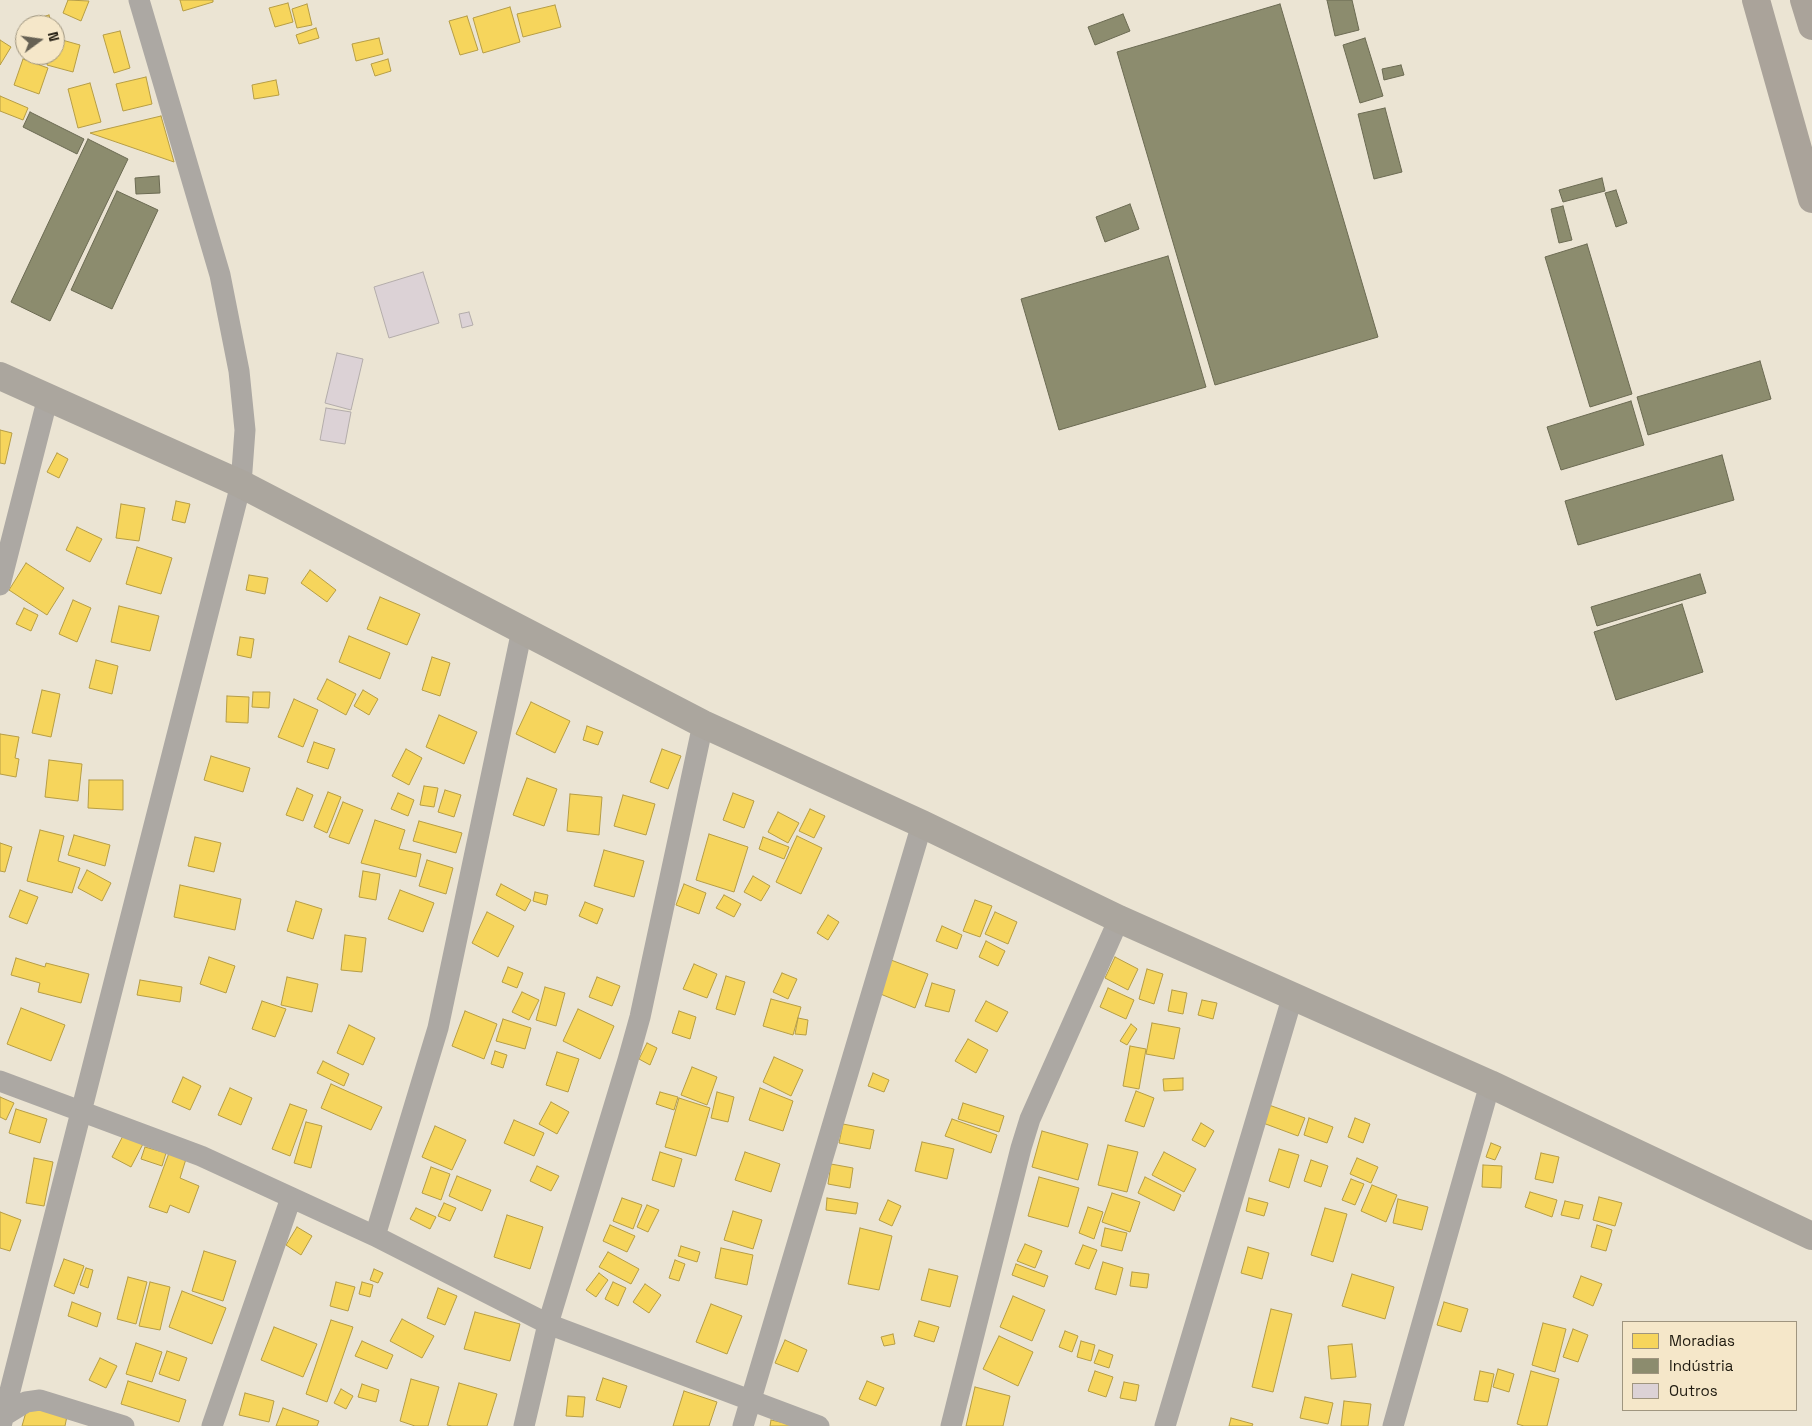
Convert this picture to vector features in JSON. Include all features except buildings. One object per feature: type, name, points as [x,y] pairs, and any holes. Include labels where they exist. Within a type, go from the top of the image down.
[{"type":"highway","points":[[1756,0],[1812,199]]},
{"type":"highway","points":[[1804,0],[1812,26]]},
{"type":"street","points":[[2,1419],[241,484],[244,430],[239,372],[220,275],[139,0]]},
{"type":"street","points":[[0,376],[241,484],[703,724],[922,824],[1119,918],[1490,1084],[1812,1236]]},
{"type":"street","points":[[0,585],[48,397]]},
{"type":"street","points":[[375,1236],[438,1028],[522,630]]},
{"type":"street","points":[[524,1426],[548,1324],[640,1017],[703,724]]},
{"type":"street","points":[[743,1426],[922,824]]},
{"type":"street","points":[[950,1426],[1018,1157],[1030,1119],[1119,918]]},
{"type":"street","points":[[1165,1426],[1293,995]]},
{"type":"street","points":[[0,1080],[201,1156],[375,1236],[548,1324],[819,1426]]},
{"type":"street","points":[[1393,1426],[1490,1084]]},
{"type":"street","points":[[212,1426],[291,1198]]},
{"type":"street","points":[[2,1419],[26,1402],[40,1400],[124,1426]]}]
